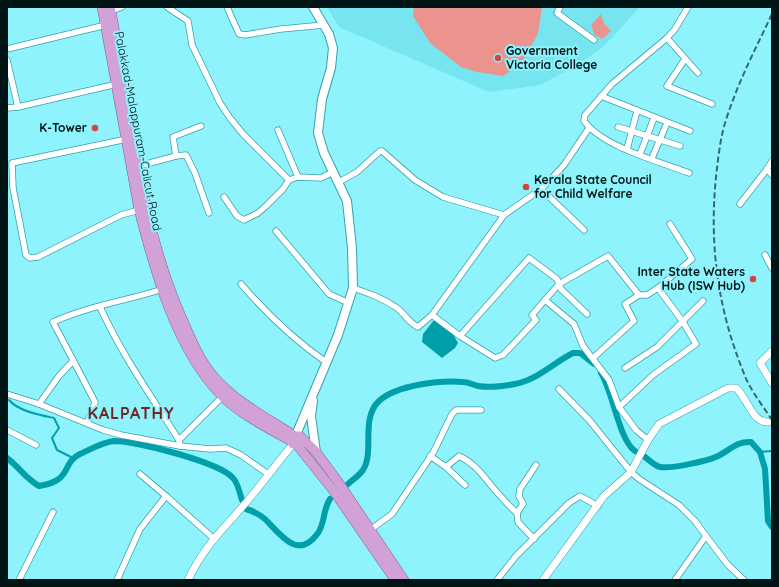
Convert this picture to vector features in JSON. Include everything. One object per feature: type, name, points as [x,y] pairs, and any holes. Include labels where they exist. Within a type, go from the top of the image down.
[{"type":"highway","name":"Palakkad-Malappuram-Calicut Road","points":[[108,8],[106,25],[140,210],[163,289],[174,318],[197,364],[208,380],[223,396],[249,417],[296,440],[396,580]]},
{"type":"highway","name":"Palakkad-Malappuram-Calicut Road","points":[[108,8],[152,233],[164,272],[191,340],[205,365],[228,391],[296,440],[316,452],[404,580]]},
{"type":"main road","points":[[296,440],[349,303],[352,288],[352,248],[348,201],[324,153],[318,133],[322,99],[331,68],[333,48],[329,34],[313,7]]},
{"type":"main road","points":[[314,392],[312,416],[316,452]]},
{"type":"street","points":[[108,8],[122,7]]},
{"type":"street","points":[[167,7],[188,21],[192,45],[220,102],[230,118],[243,134],[289,180]]},
{"type":"street","points":[[227,7],[239,34],[245,35],[281,29],[324,26]]},
{"type":"street","points":[[560,7],[557,13],[594,40]]},
{"type":"street","points":[[688,7],[675,29],[667,38],[622,75],[601,96],[585,115],[584,120],[589,128],[614,145],[652,158],[688,173]]},
{"type":"street","points":[[7,49],[106,25]]},
{"type":"street","points":[[667,38],[698,73]]},
{"type":"street","points":[[685,59],[667,86],[712,104]]},
{"type":"street","points":[[7,60],[18,107]]},
{"type":"street","points":[[7,108],[18,107],[117,84]]},
{"type":"street","points":[[601,96],[690,131]]},
{"type":"street","points":[[627,149],[637,111]]},
{"type":"street","points":[[640,154],[654,118]]},
{"type":"street","points":[[652,158],[667,122]]},
{"type":"street","points":[[176,156],[173,138],[201,126]]},
{"type":"street","points":[[618,127],[680,146]]},
{"type":"street","points":[[352,288],[387,302],[399,309],[413,324],[418,327],[432,315],[504,215],[541,189],[564,165],[589,128]]},
{"type":"street","points":[[278,130],[298,178]]},
{"type":"street","points":[[127,139],[12,163],[13,188],[26,255],[30,258],[38,256],[122,215],[140,210]]},
{"type":"street","points":[[339,182],[357,172],[380,151],[382,151],[415,180],[443,197],[504,215]]},
{"type":"street","points":[[139,166],[176,156],[186,155],[195,173],[209,213]]},
{"type":"street","points":[[740,204],[772,161]]},
{"type":"street","points":[[767,168],[772,175]]},
{"type":"street","points":[[224,197],[237,216],[244,220],[266,206],[283,189],[289,180],[298,178],[321,178],[333,172]]},
{"type":"street","points":[[541,189],[584,230]]},
{"type":"street","points":[[593,358],[634,321],[625,304],[639,296],[647,295],[658,288],[692,259],[670,224]]},
{"type":"street","points":[[276,231],[329,294],[349,303]]},
{"type":"street","points":[[765,255],[772,268]]},
{"type":"street","points":[[432,315],[487,354],[499,358],[536,320],[532,315],[559,284],[608,256],[639,296]]},
{"type":"street","points":[[460,336],[529,258],[557,279],[561,288],[587,314]]},
{"type":"street","points":[[241,284],[266,314],[301,344],[326,362]]},
{"type":"street","points":[[619,407],[653,375],[696,344],[683,322],[658,288]]},
{"type":"street","points":[[87,423],[96,402],[53,322],[88,308],[100,307],[163,289]]},
{"type":"street","points":[[545,300],[574,324],[583,346],[609,380],[619,407],[636,430],[648,440]]},
{"type":"street","points":[[625,368],[657,347],[703,301]]},
{"type":"street","points":[[100,307],[112,333],[128,361],[180,443]]},
{"type":"street","points":[[772,351],[760,363],[772,383]]},
{"type":"street","points":[[39,404],[59,376],[73,361]]},
{"type":"street","points":[[543,580],[604,496],[631,472],[648,440],[659,424],[728,388],[736,388],[756,416],[762,422],[768,422]]},
{"type":"street","points":[[559,389],[590,421],[631,472],[639,479],[679,505],[695,521],[740,579]]},
{"type":"street","points":[[7,394],[39,404],[103,430],[121,435],[180,443],[210,449],[226,448],[241,455],[268,474]]},
{"type":"street","points":[[180,443],[223,396]]},
{"type":"street","points":[[370,530],[392,514],[430,456],[452,414],[456,410],[482,410]]},
{"type":"street","points":[[7,430],[36,445]]},
{"type":"street","points":[[188,580],[201,554],[213,538],[250,499],[296,440]]},
{"type":"street","points":[[430,456],[446,467],[465,485]]},
{"type":"street","points":[[446,467],[459,456],[470,461],[479,469],[494,490],[517,513],[518,522],[534,539]]},
{"type":"street","points":[[517,513],[523,504],[519,496],[520,489],[536,465]]},
{"type":"street","points":[[140,474],[213,538]]},
{"type":"street","points":[[117,580],[140,529],[166,496]]},
{"type":"street","points":[[497,580],[516,556],[569,503],[580,496],[598,506]]},
{"type":"street","points":[[19,580],[53,512]]},
{"type":"street","points":[[675,580],[706,536]]},
{"type":"shaded area","name":"Government Victoria College","points":[[327,7],[640,7],[602,48],[572,68],[540,85],[489,92],[339,27]]},
{"type":"shaded area","points":[[414,7],[542,7],[538,33],[522,64],[503,76],[477,72],[461,67],[430,43],[413,16]]},
{"type":"shaded area","points":[[601,14],[604,23],[611,31],[602,39],[594,34],[591,25]]},
{"type":"shaded area","points":[[434,320],[453,334],[458,343],[455,348],[442,358],[422,342],[423,334]]},
{"type":"waterway","points":[[347,485],[363,470],[366,462],[368,454],[370,417],[373,408],[379,401],[396,391],[407,387],[443,382],[465,382],[487,387],[515,384],[531,379],[573,353],[580,353],[594,364]]},
{"type":"waterway","points":[[601,373],[620,426],[629,445],[635,451]]},
{"type":"waterway","points":[[9,400],[24,410],[54,418],[59,428],[52,438],[57,450],[73,458]]},
{"type":"waterway","points":[[7,458],[30,480],[39,486],[50,484],[57,480],[65,472],[70,462],[80,454],[101,444],[114,441],[125,442],[158,448],[212,465],[225,472],[235,480],[242,500]]},
{"type":"waterway","points":[[645,457],[660,467],[681,466],[713,458],[738,444],[751,442],[760,452],[765,469],[768,521],[772,527]]},
{"type":"waterway","points":[[760,452],[772,451]]},
{"type":"waterway","points":[[246,509],[263,517],[277,532],[290,542],[297,545],[304,545],[311,541],[318,533],[330,499]]},
{"type":"railway","points":[[772,14],[741,81],[725,123],[720,143],[714,203],[715,253],[722,303],[728,327],[748,382],[772,420]]},
{"type":"place","name":"Government Victoria College","points":[[498,58]]},
{"type":"place","name":"K-Tower","points":[[95,128]]},
{"type":"place","name":"Kerala State Council for Child Welfare","points":[[526,187]]},
{"type":"place","name":"Inter State Waters Hub (ISW Hub)","points":[[753,279]]},
{"type":"district","name":"KALPATHY","points":[[131,413]]}]
